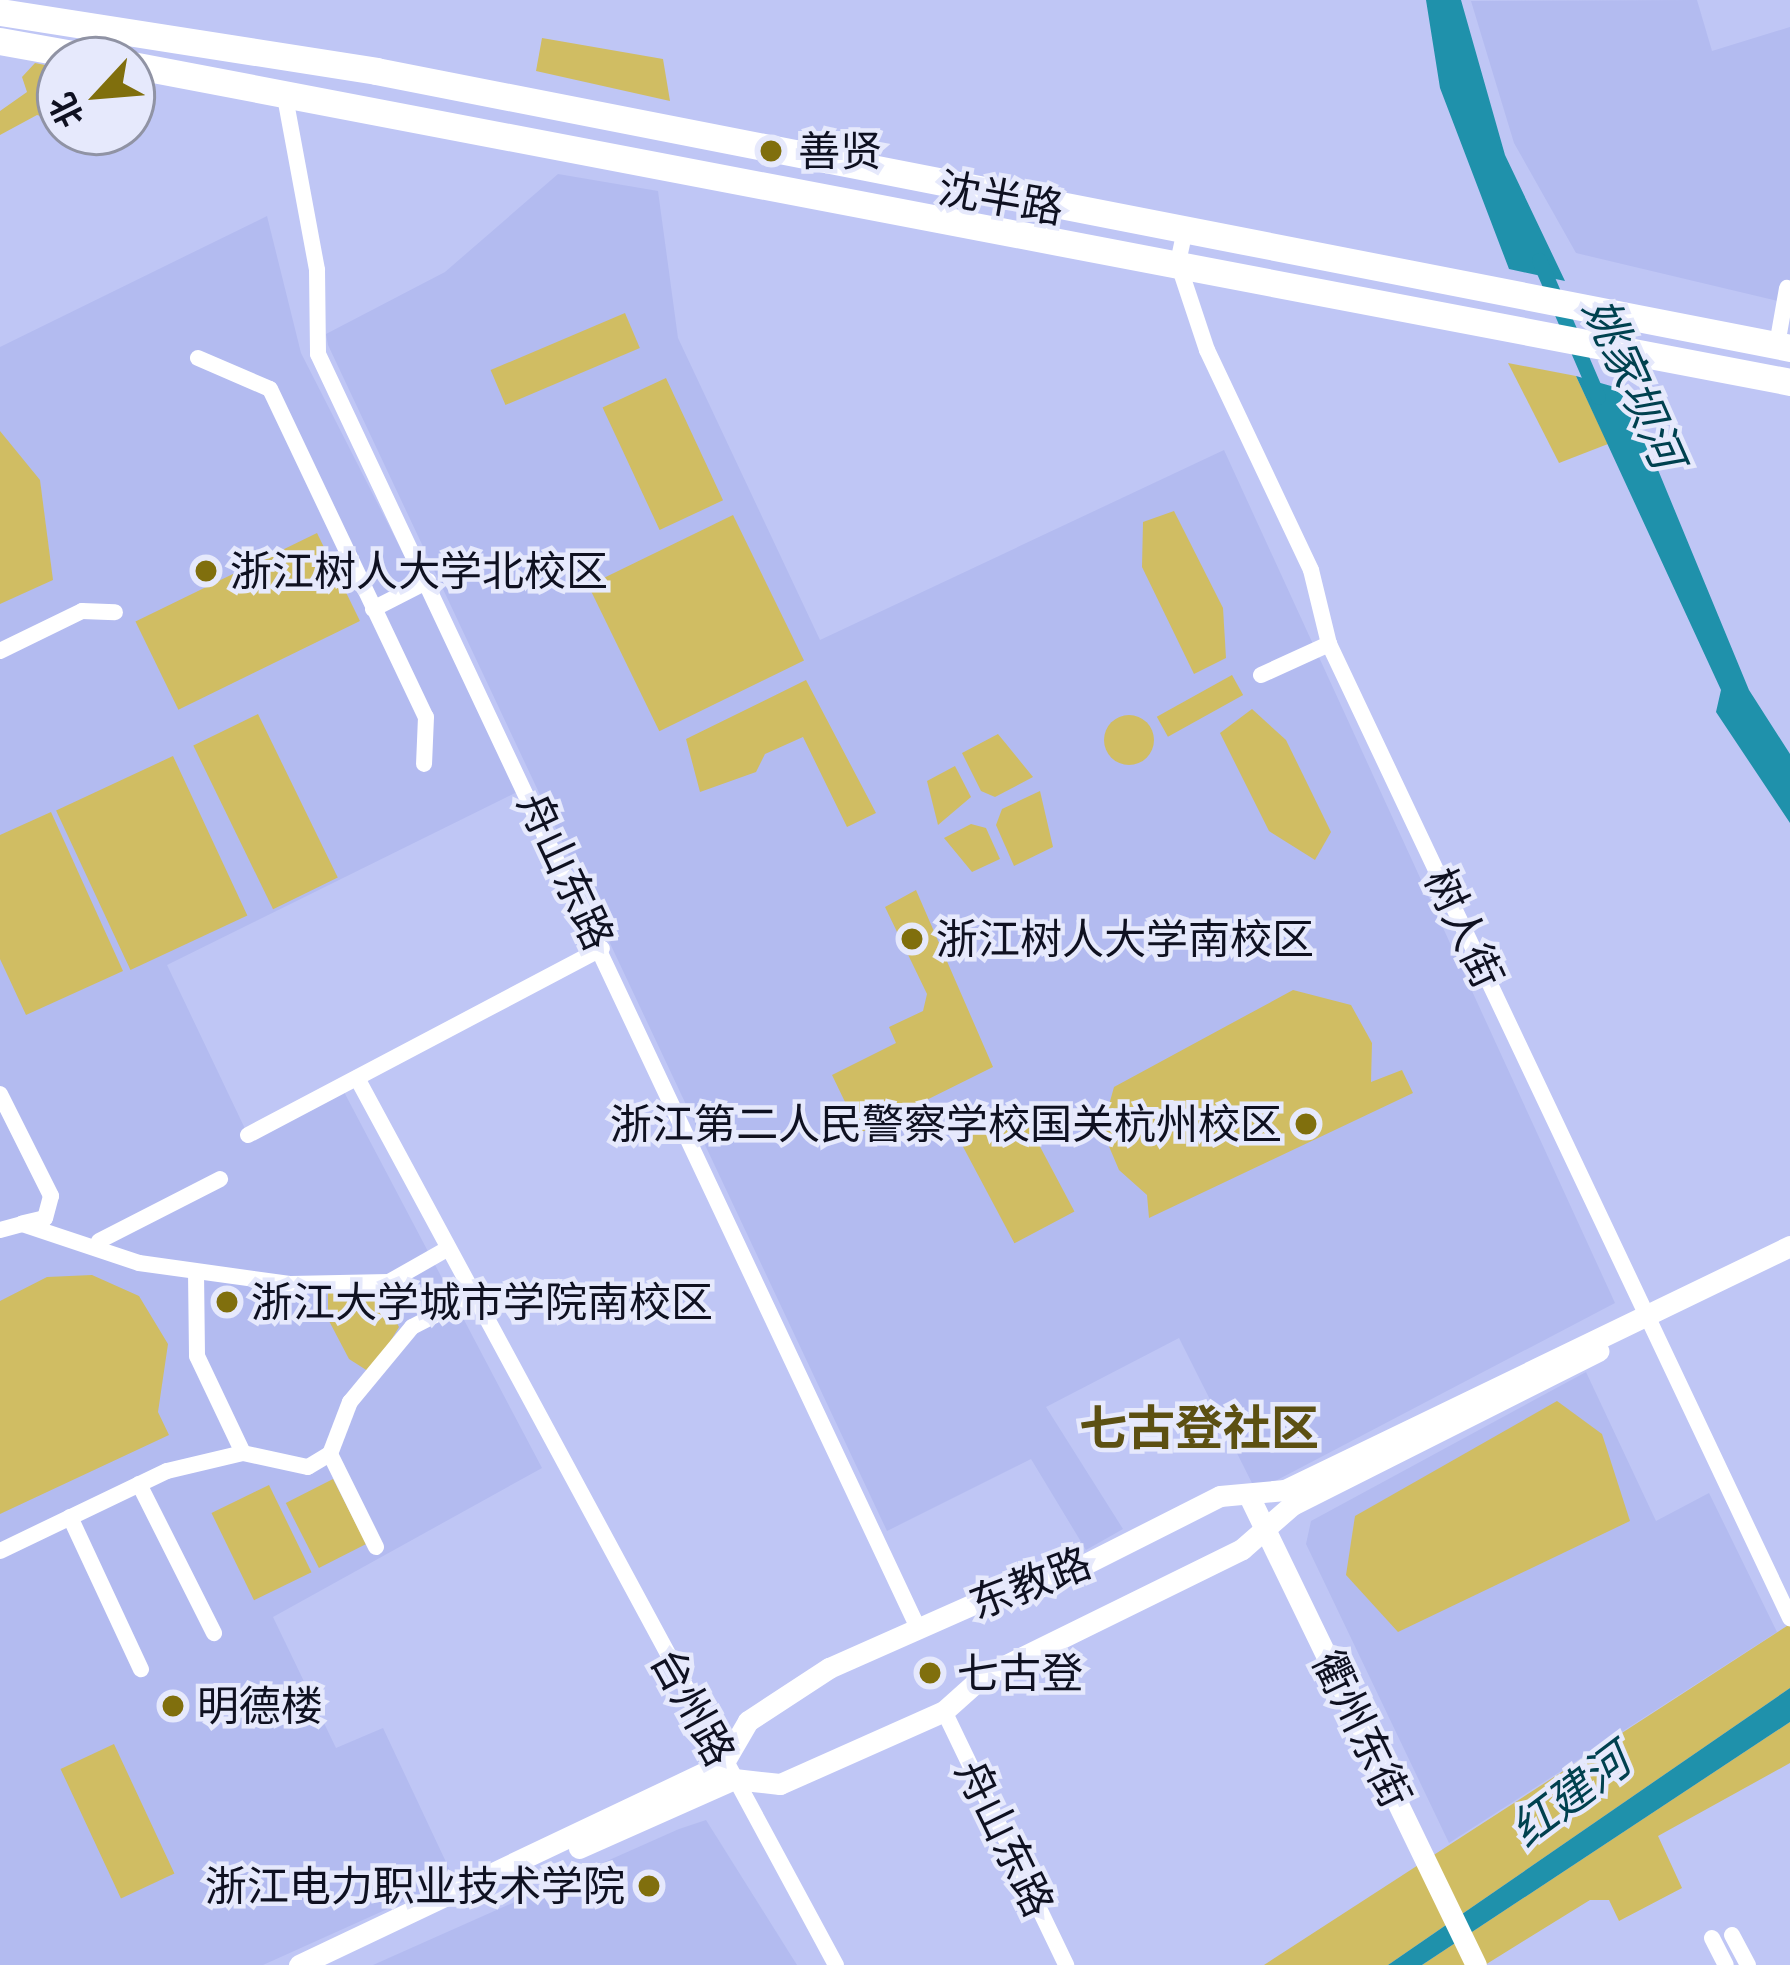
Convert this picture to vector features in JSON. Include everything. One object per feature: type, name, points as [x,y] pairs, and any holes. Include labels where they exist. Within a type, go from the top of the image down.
[{"type":"main road","name":"沈半路","points":[[0,12],[376,70],[965,194],[1186,225],[1784,347]]},
{"type":"main road","points":[[0,41],[36,47]]},
{"type":"main road","name":"沈半路","points":[[156,70],[1790,382]]},
{"type":"street","name":"舟山东路","points":[[285,97],[317,270],[318,354],[602,948],[918,1628]]},
{"type":"street","points":[[1178,263],[1186,225]]},
{"type":"street","name":"树人街","points":[[1178,263],[1311,570],[1329,644],[1643,1320],[1790,1618]]},
{"type":"street","points":[[1784,347],[1787,288]]},
{"type":"street","points":[[198,358],[270,388],[426,717],[424,764]]},
{"type":"street","points":[[373,609],[428,581]]},
{"type":"street","points":[[0,651],[82,611],[115,613]]},
{"type":"street","points":[[1262,675],[1329,644]]},
{"type":"street","points":[[248,1136],[602,948]]},
{"type":"street","name":"台州路","points":[[357,1078],[551,1450],[836,1965]]},
{"type":"street","points":[[0,1094],[52,1196],[44,1217],[0,1230]]},
{"type":"street","points":[[99,1241],[220,1179]]},
{"type":"street","points":[[22,1224],[99,1241],[196,1272],[389,1282],[447,1249]]},
{"type":"street","name":"东教路","points":[[322,1965],[729,1772],[748,1721],[918,1628],[1025,1581],[1030,1592],[1220,1496],[1286,1490],[1790,1246]]},
{"type":"street","name":"东教路","points":[[299,1965],[729,1772],[779,1784],[944,1711],[982,1677],[1643,1320],[1790,1262]]},
{"type":"street","points":[[196,1272],[197,1356],[243,1453]]},
{"type":"street","points":[[0,1551],[139,1484],[243,1453],[308,1467],[330,1454],[350,1402],[412,1328],[472,1296]]},
{"type":"street","points":[[330,1454],[376,1546]]},
{"type":"street","points":[[139,1484],[214,1633]]},
{"type":"street","name":"衢州东街","points":[[1248,1494],[1473,1958]]},
{"type":"street","points":[[70,1517],[141,1669]]},
{"type":"street","name":"舟山东路","points":[[944,1711],[1066,1965]]},
{"type":"street","points":[[1732,1935],[1748,1965]]},
{"type":"street","points":[[1712,1938],[1726,1965]]},
{"type":"shaded area","points":[[1426,0],[1461,0],[1505,155],[1565,281],[1509,269],[1440,88]]},
{"type":"shaded area","points":[[1697,0],[1712,51],[1790,27],[1790,304],[1576,253],[1514,143],[1471,1]]},
{"type":"shaded area","points":[[542,38],[663,59],[670,101],[536,71]]},
{"type":"shaded area","points":[[36,63],[36,116],[0,135],[0,111],[27,92],[22,77]]},
{"type":"shaded area","name":"浙江树人大学南校区","points":[[558,174],[658,191],[678,338],[820,640],[1224,450],[1615,1303],[1256,1491],[1179,1338],[1046,1407],[1123,1529],[1086,1550],[1031,1459],[887,1531],[328,345],[326,334],[445,272]]},
{"type":"shaded area","points":[[267,216],[301,353],[523,789],[167,965],[248,1135],[343,1090],[542,1468],[273,1617],[336,1748],[383,1728],[454,1879],[263,1965],[0,1965],[0,347]]},
{"type":"shaded area","points":[[625,313],[640,348],[505,405],[491,370]]},
{"type":"shaded area","points":[[1508,363],[1576,376],[1608,444],[1559,463]]},
{"type":"shaded area","points":[[1576,376],[1625,390],[1749,690],[1790,754],[1790,823],[1716,712],[1721,690]]},
{"type":"shaded area","points":[[666,378],[723,500],[660,530],[603,408]]},
{"type":"shaded area","points":[[0,431],[40,480],[53,580],[0,604]]},
{"type":"shaded area","points":[[1174,511],[1223,608],[1226,658],[1194,674],[1142,567],[1143,522]]},
{"type":"shaded area","points":[[733,515],[804,661],[659,731],[588,586]]},
{"type":"shaded area","points":[[317,533],[360,621],[178,710],[135,622]]},
{"type":"shaded area","points":[[1232,675],[1243,695],[1168,737],[1157,717]]},
{"type":"shaded area","points":[[806,680],[876,813],[847,827],[803,737],[765,754],[756,772],[700,792],[686,739]]},
{"type":"shaded area","points":[[1252,709],[1286,740],[1331,832],[1315,860],[1269,831],[1220,733]]},
{"type":"shaded area","points":[[258,714],[338,878],[273,909],[193,746]]},
{"type":"shaded area","points":[[1129,715],[1147,722],[1154,740],[1147,758],[1129,765],[1111,758],[1104,740],[1111,722]]},
{"type":"shaded area","points":[[998,734],[1033,777],[995,797],[981,791],[962,753]]},
{"type":"shaded area","points":[[173,756],[247,916],[130,970],[56,811]]},
{"type":"shaded area","points":[[955,766],[971,797],[938,825],[927,781]]},
{"type":"shaded area","points":[[1040,791],[1053,847],[1014,866],[996,825],[1002,809]]},
{"type":"shaded area","points":[[51,812],[123,971],[26,1015],[0,959],[0,835]]},
{"type":"shaded area","points":[[971,824],[986,828],[1000,859],[972,872],[944,838]]},
{"type":"shaded area","points":[[916,890],[993,1067],[860,1133],[832,1075],[896,1043],[889,1027],[923,1011],[927,994],[885,907]]},
{"type":"shaded area","points":[[1293,990],[1351,1005],[1372,1043],[1371,1082],[1402,1070],[1413,1093],[1149,1218],[1147,1195],[1119,1170],[1102,1130],[1114,1087]]},
{"type":"shaded area","points":[[1020,1109],[1074,1211],[1014,1243],[960,1141]]},
{"type":"shaded area","points":[[92,1275],[139,1296],[168,1344],[158,1412],[169,1435],[0,1514],[0,1301],[47,1277]]},
{"type":"shaded area","points":[[328,1291],[380,1293],[399,1327],[371,1373],[349,1359],[328,1319]]},
{"type":"shaded area","points":[[1586,1372],[1656,1521],[1709,1493],[1777,1632],[1449,1843],[1306,1544],[1311,1521]]},
{"type":"shaded area","points":[[1557,1401],[1602,1434],[1630,1521],[1398,1632],[1346,1575],[1355,1516]]},
{"type":"shaded area","points":[[333,1479],[366,1544],[319,1568],[286,1503]]},
{"type":"shaded area","points":[[269,1485],[312,1572],[254,1600],[211,1513]]},
{"type":"shaded area","points":[[1790,1624],[1790,1688],[1388,1965],[1264,1965]]},
{"type":"shaded area","points":[[1790,1688],[1790,1722],[1422,1965],[1388,1965]]},
{"type":"shaded area","points":[[1790,1722],[1790,1763],[1658,1836],[1682,1888],[1619,1921],[1609,1900],[1590,1900],[1485,1965],[1422,1965]]},
{"type":"shaded area","points":[[114,1744],[174,1874],[121,1899],[61,1769]]},
{"type":"shaded area","name":"浙江电力职业技术学院","points":[[706,1820],[797,1965],[373,1965],[679,1829]]},
{"type":"waterway","name":"姚家坝河","points":[[1539,260],[1598,397]]},
{"type":"place","name":"善贤","points":[[771,151]]},
{"type":"place","name":"浙江树人大学北校区","points":[[206,571]]},
{"type":"place","name":"浙江树人大学南校区","points":[[912,939]]},
{"type":"place","name":"浙江第二人民警察学校国关杭州校区","points":[[1306,1124]]},
{"type":"place","name":"浙江大学城市学院南校区","points":[[227,1302]]},
{"type":"place","name":"七古登","points":[[930,1673]]},
{"type":"place","name":"明德楼","points":[[173,1706]]},
{"type":"place","name":"浙江电力职业技术学院","points":[[649,1886]]},
{"type":"district","name":"七古登社区","points":[[1199,1428]]},
{"type":"water label","name":"红建河","points":[[1570,1795]]}]
